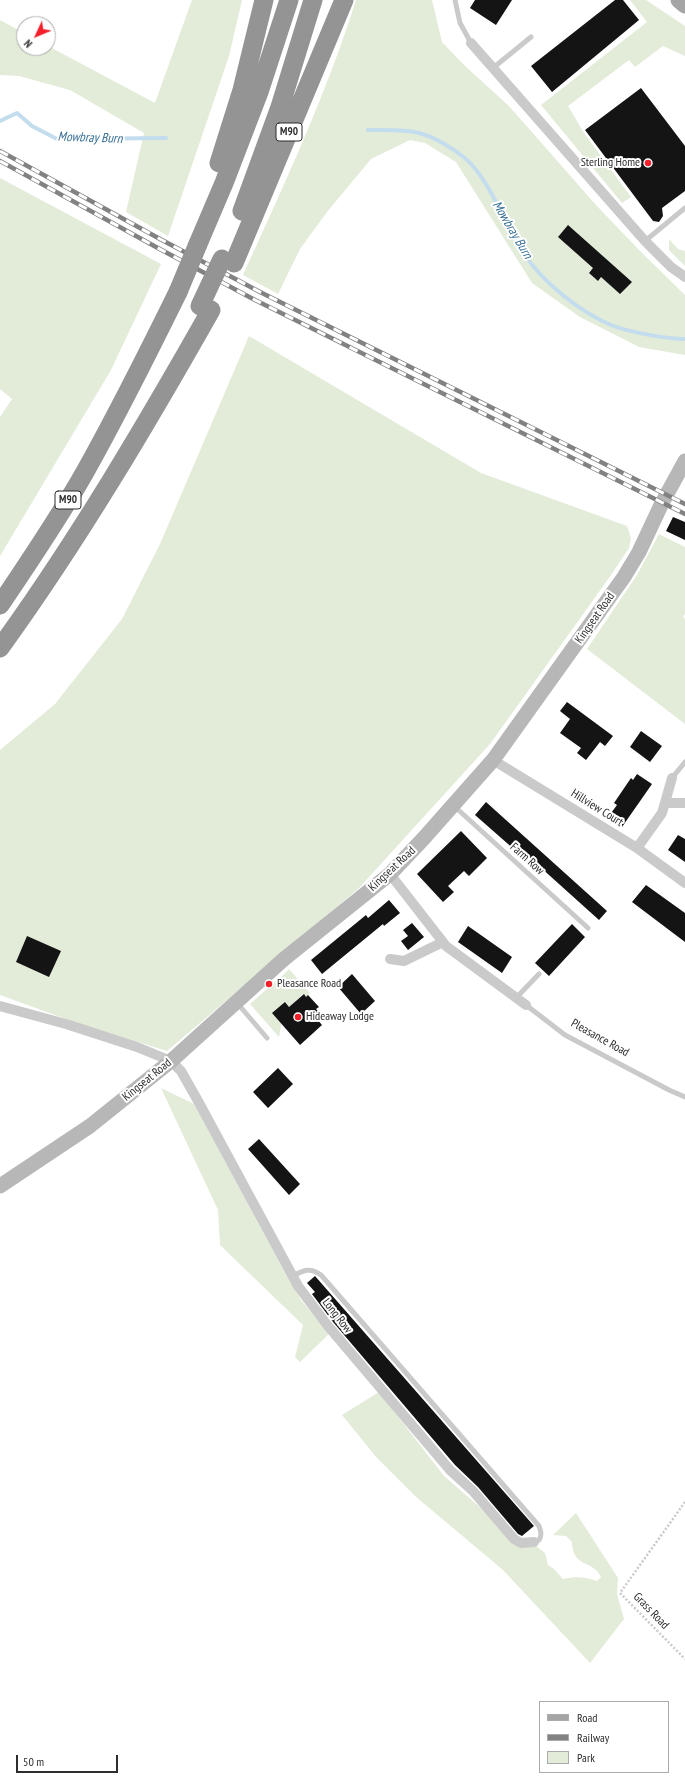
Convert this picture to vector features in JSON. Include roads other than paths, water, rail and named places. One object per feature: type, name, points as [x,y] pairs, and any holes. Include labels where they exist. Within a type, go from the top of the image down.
[{"type":"highway","name":"M90","points":[[195,244],[242,90],[264,0]]},
{"type":"highway","name":"M90","points":[[0,605],[60,514],[130,390],[224,183],[259,92],[289,0]]},
{"type":"highway","name":"M90","points":[[228,261],[249,194],[280,107],[313,0]]},
{"type":"highway","name":"M90","points":[[0,648],[41,588],[99,497],[206,308],[344,0]]},
{"type":"main road","points":[[679,0],[685,5]]},
{"type":"street","points":[[471,43],[645,241],[671,267],[685,277]]},
{"type":"street","name":"Kingseat Road","points":[[0,1186],[90,1126],[171,1061],[236,1001],[284,960],[390,874],[493,760],[624,577],[639,552],[662,503],[685,461]]},
{"type":"street","name":"Hillview Court","points":[[493,760],[637,848],[685,883]]},
{"type":"street","points":[[637,848],[662,813],[672,778]]},
{"type":"street","points":[[665,803],[685,803]]},
{"type":"street","name":"Pleasance Road","points":[[390,874],[446,946],[526,1005]]},
{"type":"street","points":[[390,959],[404,962],[443,942]]},
{"type":"street","points":[[0,1006],[66,1024],[137,1047],[171,1061]]},
{"type":"street","name":"Long Row","points":[[171,1061],[181,1071],[198,1101],[298,1286],[328,1326],[450,1470],[473,1492],[514,1539],[521,1543],[534,1542]]},
{"type":"lane","points":[[455,0],[460,23],[471,43]]},
{"type":"lane","points":[[493,68],[531,37]]},
{"type":"lane","points":[[645,241],[685,208]]},
{"type":"lane","points":[[672,778],[685,762]]},
{"type":"lane","name":"Farm Row","points":[[453,805],[588,928]]},
{"type":"lane","points":[[516,998],[539,974]]},
{"type":"lane","points":[[236,1001],[267,1038]]},
{"type":"lane","name":"Pleasance Road","points":[[526,1005],[566,1035],[685,1097]]},
{"type":"lane","points":[[293,1276],[305,1269],[314,1270],[320,1275],[539,1526],[542,1532],[541,1536],[539,1540],[534,1542]]},
{"type":"waterway","name":"Mowbray Burn","points":[[0,121],[17,113],[32,126],[57,139],[166,138]]},
{"type":"waterway","name":"Mowbray Burn","points":[[368,130],[401,130],[419,133],[444,144],[466,159],[490,190],[523,252],[531,263],[540,274],[574,304],[611,325],[637,333],[685,339]]},
{"type":"railway","points":[[0,151],[260,292],[685,504]]},
{"type":"railway","points":[[0,161],[255,300],[685,514]]},
{"type":"place","name":"Sterling Home","points":[[648,163]]},
{"type":"place","name":"Pleasance Road","points":[[269,984]]},
{"type":"place","name":"Hideaway Lodge","points":[[298,1017]]}]
